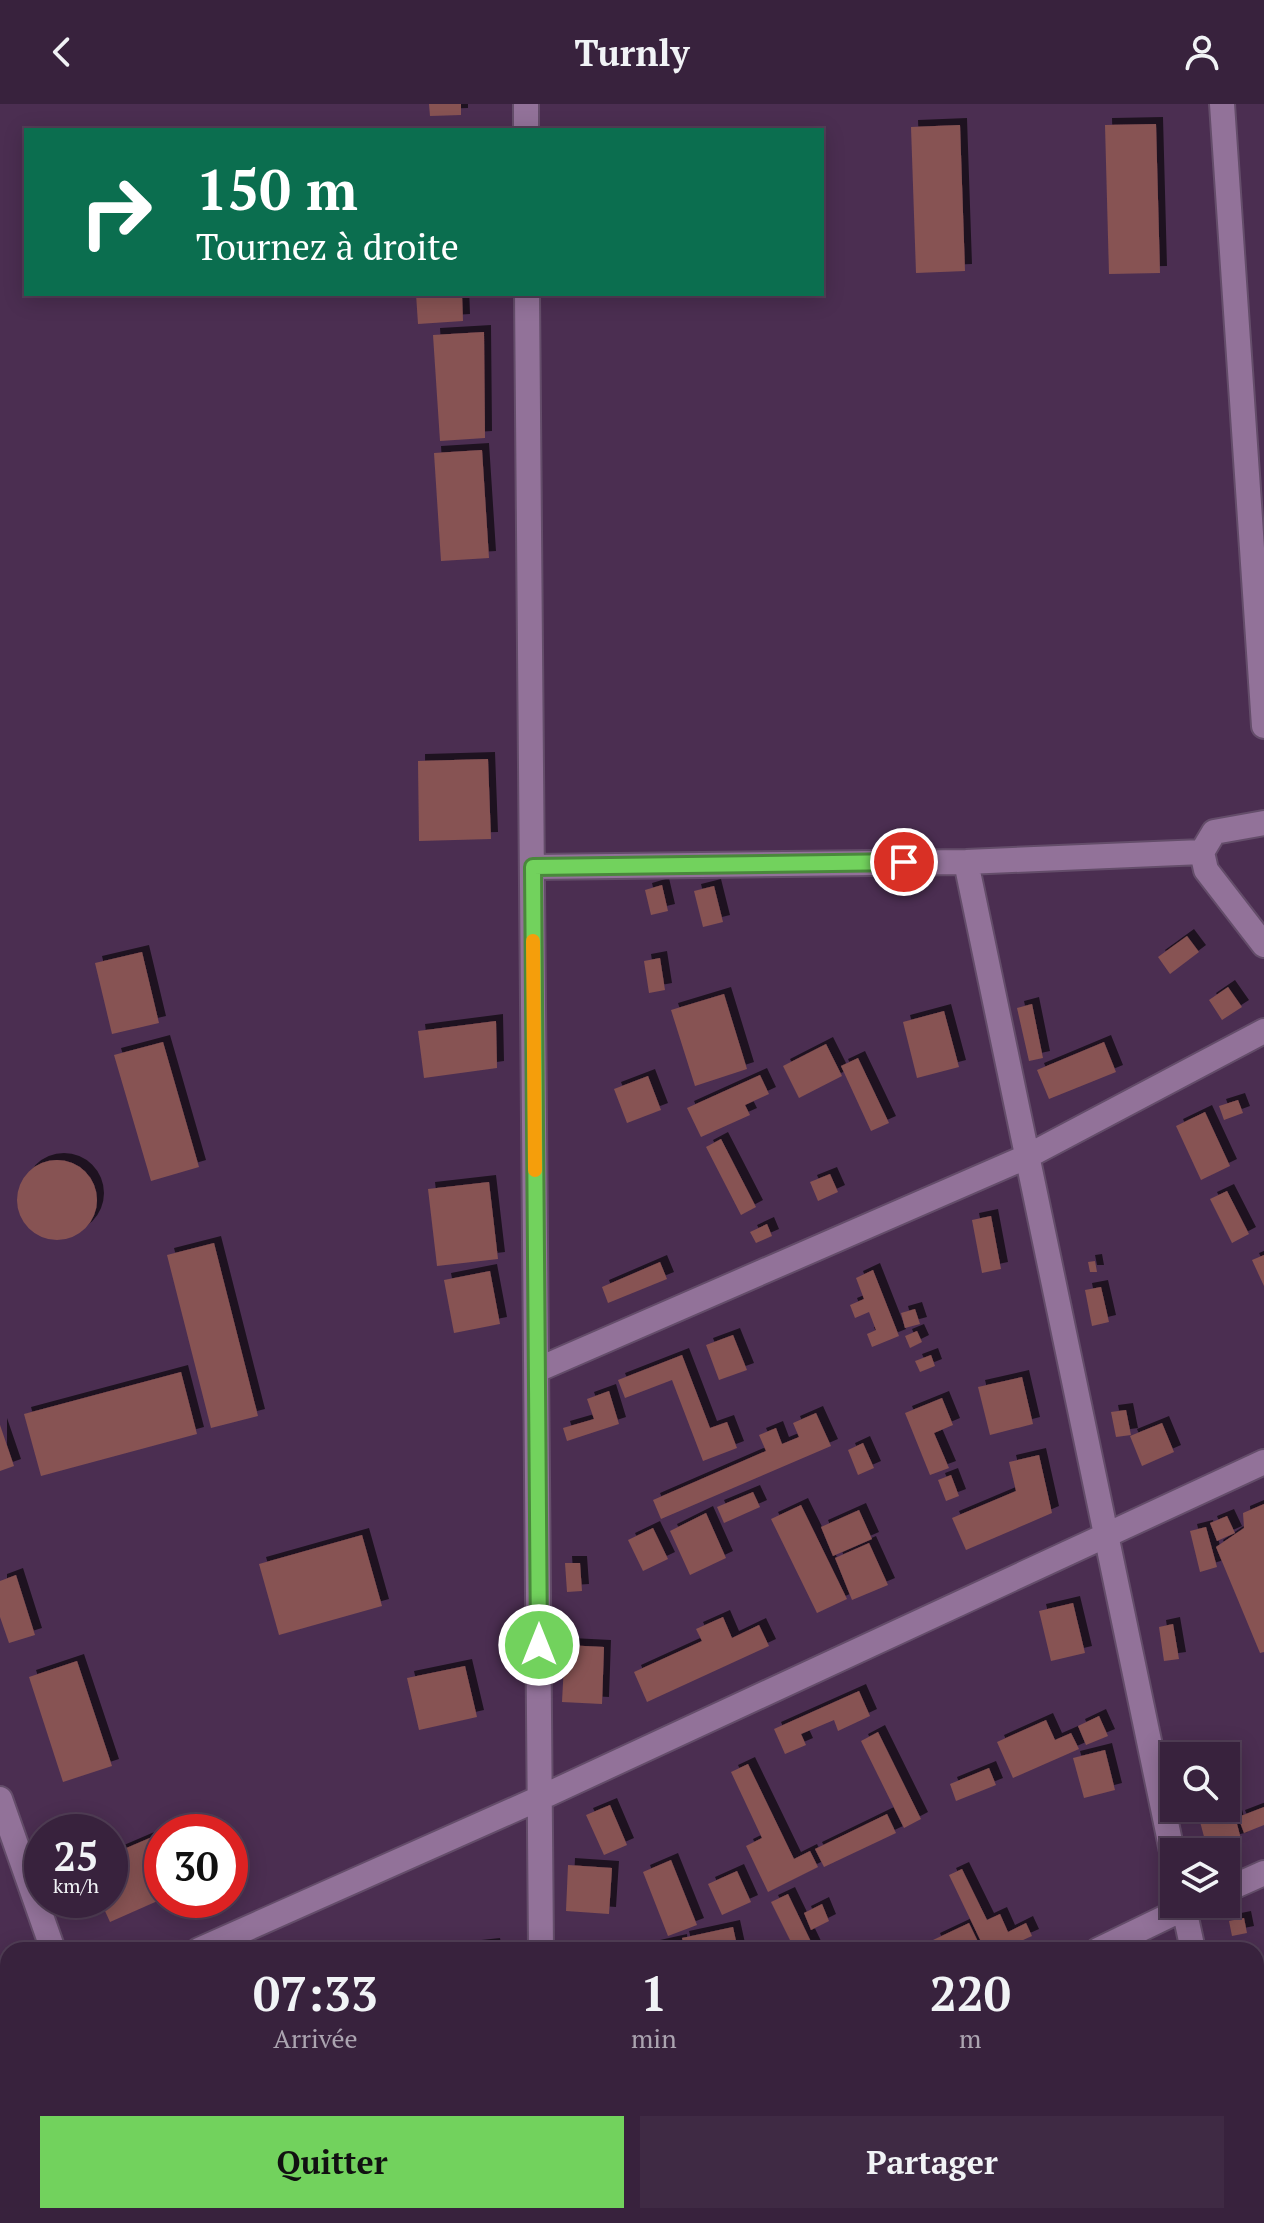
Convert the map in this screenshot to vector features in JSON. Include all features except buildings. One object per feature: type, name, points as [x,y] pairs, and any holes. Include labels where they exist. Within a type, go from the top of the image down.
[{"type":"street","points":[[526,104],[526,128]]},
{"type":"street","points":[[1222,104],[1264,726]]},
{"type":"street","points":[[527,296],[541,1942]]},
{"type":"street","points":[[1264,823],[1214,832],[1202,852],[1206,870],[1264,945]]},
{"type":"street","points":[[533,867],[966,862],[1202,852]]},
{"type":"street","points":[[966,862],[1169,1838]]},
{"type":"street","points":[[537,1370],[1026,1157],[1264,1031]]},
{"type":"street","points":[[217,1942],[540,1798],[1264,1462]]},
{"type":"street","points":[[0,1799],[50,1942]]},
{"type":"street","points":[[1240,1884],[1264,1873]]},
{"type":"street","points":[[1114,1942],[1161,1918]]},
{"type":"street","points":[[1189,1918],[1192,1942]]},
{"type":"slow traffic","points":[[533,941],[535,1170]]},
{"type":"route","points":[[539,1645],[533,867],[904,862]]}]
